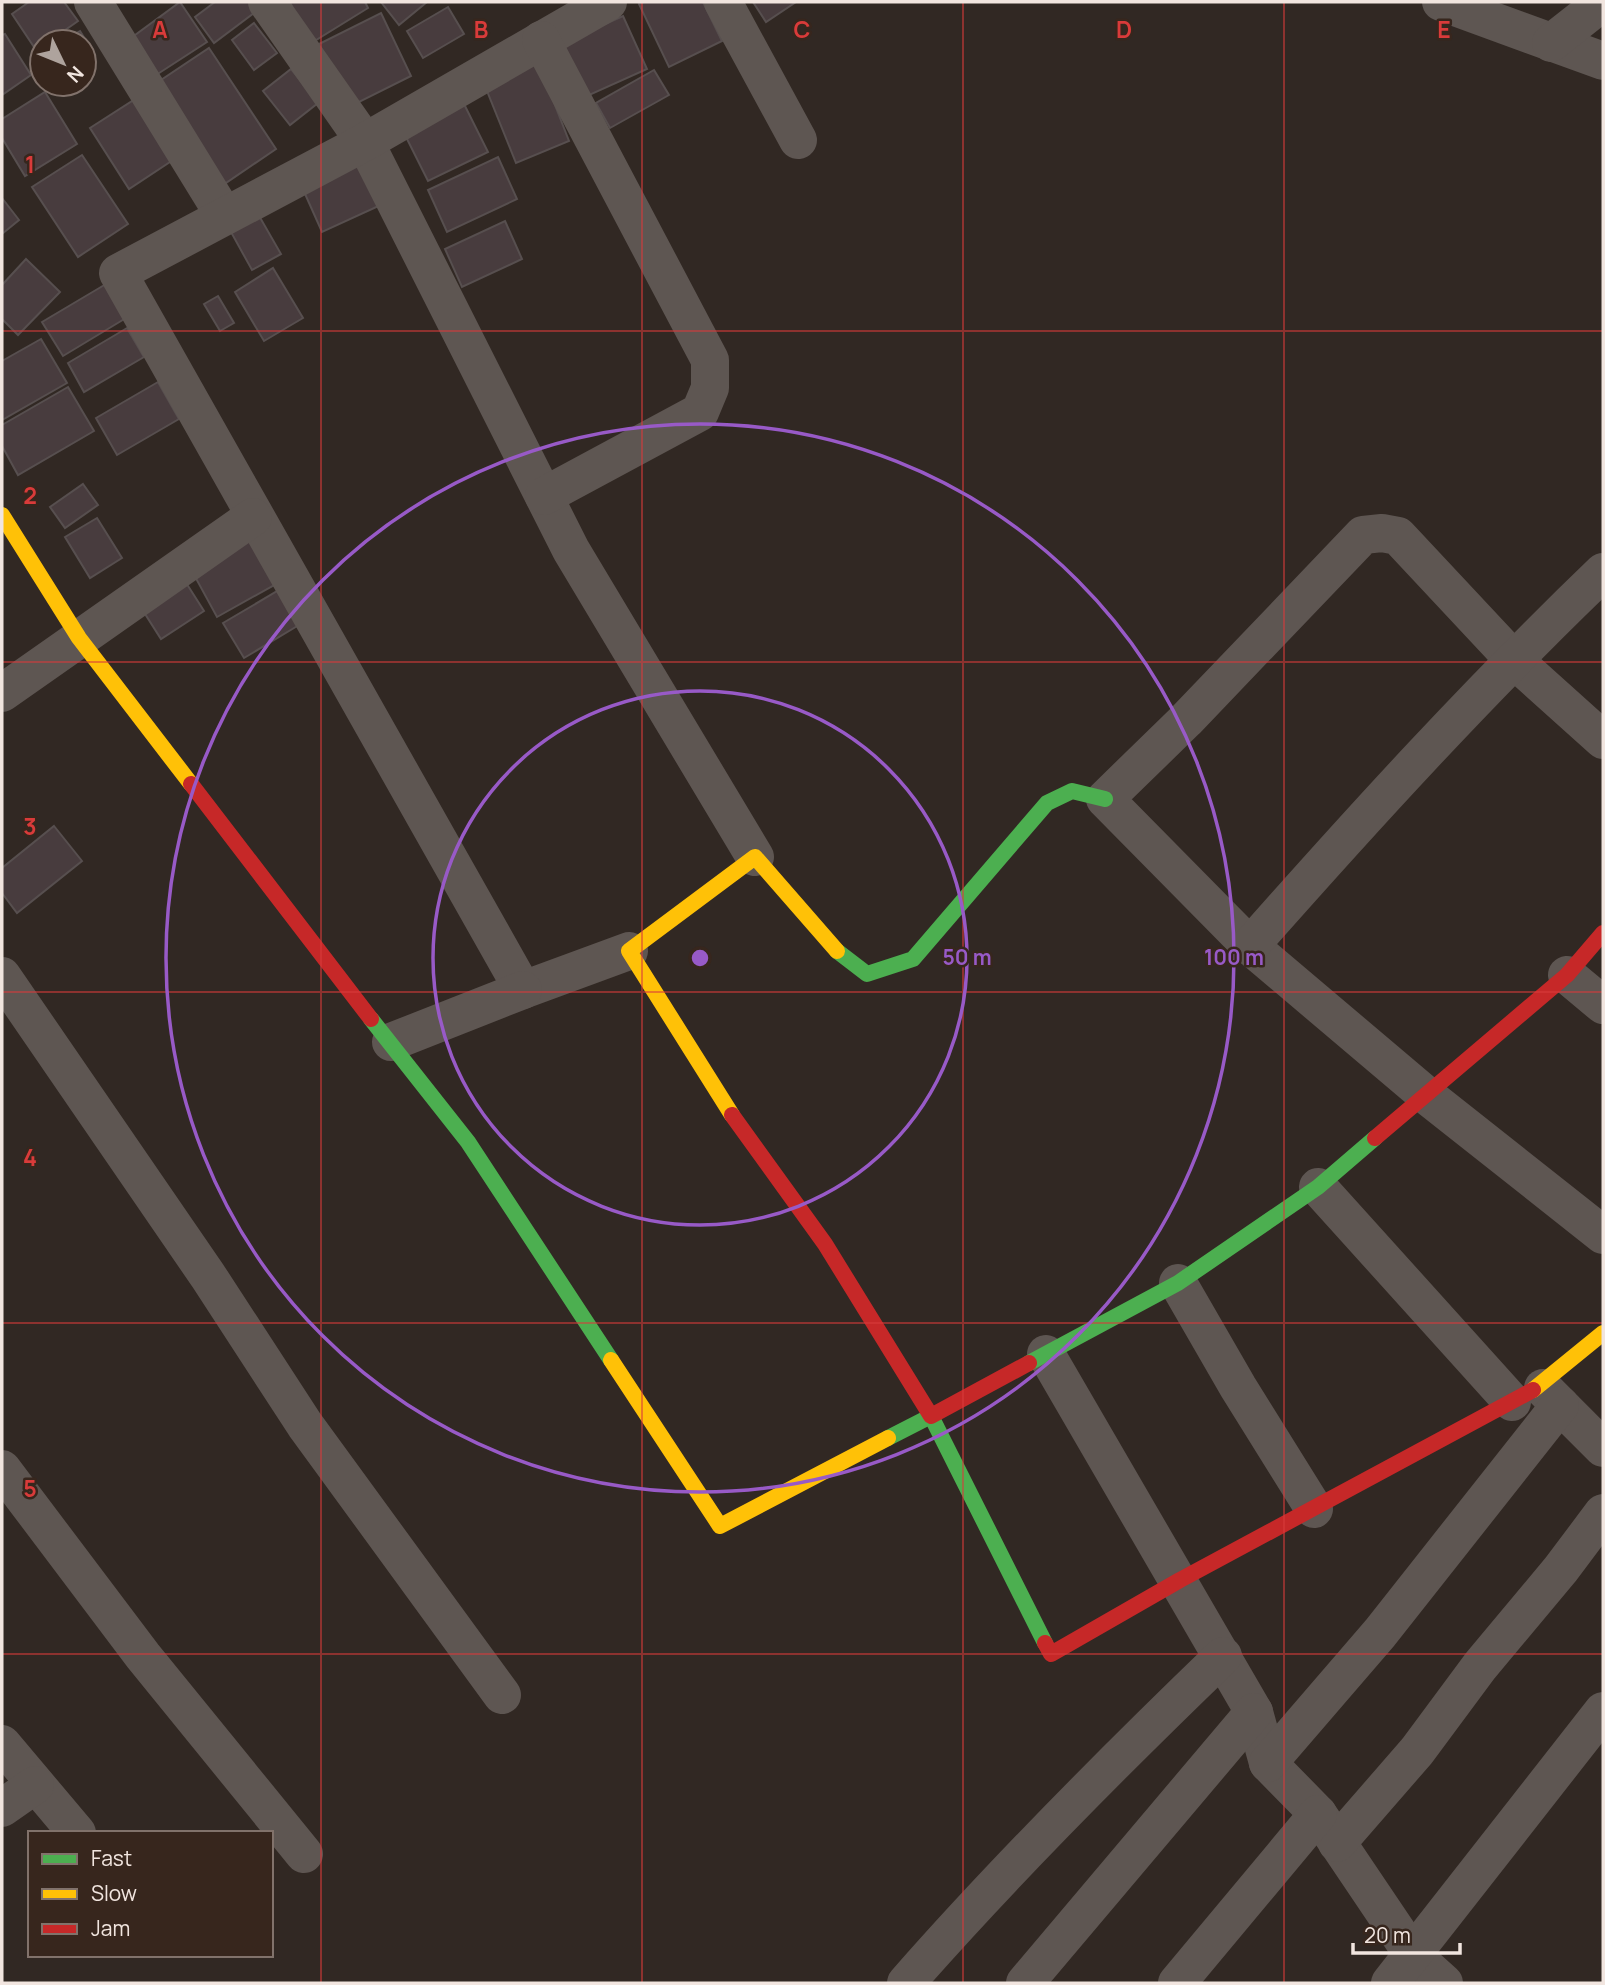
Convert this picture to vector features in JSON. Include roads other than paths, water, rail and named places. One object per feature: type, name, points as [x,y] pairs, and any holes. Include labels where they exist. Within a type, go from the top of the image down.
[{"type":"street","points":[[93,2],[224,215]]},
{"type":"street","points":[[267,2],[365,142],[571,550],[755,857],[842,957],[867,974],[913,959],[1047,803],[1072,791],[1105,799],[1250,946],[1426,1095],[1603,1235]]},
{"type":"street","points":[[523,990],[253,517],[118,273],[365,142],[608,2]]},
{"type":"street","points":[[723,2],[798,140]]},
{"type":"street","points":[[1441,2],[1603,61]]},
{"type":"street","points":[[1551,43],[1603,2]]},
{"type":"street","points":[[541,40],[710,360],[710,388],[700,412],[544,496]]},
{"type":"street","points":[[2,515],[79,638],[306,936],[468,1142],[720,1526],[1178,1283],[1318,1187],[1567,975],[1603,933]]},
{"type":"street","points":[[2,694],[253,517]]},
{"type":"street","points":[[1105,799],[1186,720],[1363,534],[1398,536],[1513,659],[1603,740]]},
{"type":"street","points":[[1250,946],[1387,792],[1513,659],[1603,572]]},
{"type":"street","points":[[391,1042],[629,951],[755,857]]},
{"type":"street","points":[[629,951],[726,1106],[825,1244],[931,1416],[1051,1654],[1180,1580],[1314,1509],[1538,1398]]},
{"type":"street","points":[[1567,975],[1603,1005]]},
{"type":"street","points":[[2,976],[161,1207],[305,1424],[502,1695]]},
{"type":"street","points":[[1318,1187],[1538,1398],[1603,1448]]},
{"type":"street","points":[[1178,1283],[1238,1387],[1314,1509]]},
{"type":"street","points":[[1268,1763],[1380,1633],[1538,1398],[1603,1333]]},
{"type":"street","points":[[1046,1354],[1180,1580],[1254,1712],[1268,1763],[1328,1828],[1402,1969],[1444,1983]]},
{"type":"street","points":[[2,1469],[143,1656],[304,1854]]},
{"type":"street","points":[[1177,1983],[1328,1828],[1418,1751],[1480,1666],[1562,1569],[1603,1513]]},
{"type":"street","points":[[906,1983],[972,1907],[1072,1803],[1223,1656]]},
{"type":"street","points":[[1402,1969],[1603,1711]]},
{"type":"street","points":[[1025,1983],[1254,1712]]},
{"type":"street","points":[[2,1744],[75,1831]]},
{"type":"street","points":[[2,1808],[36,1785]]}]
